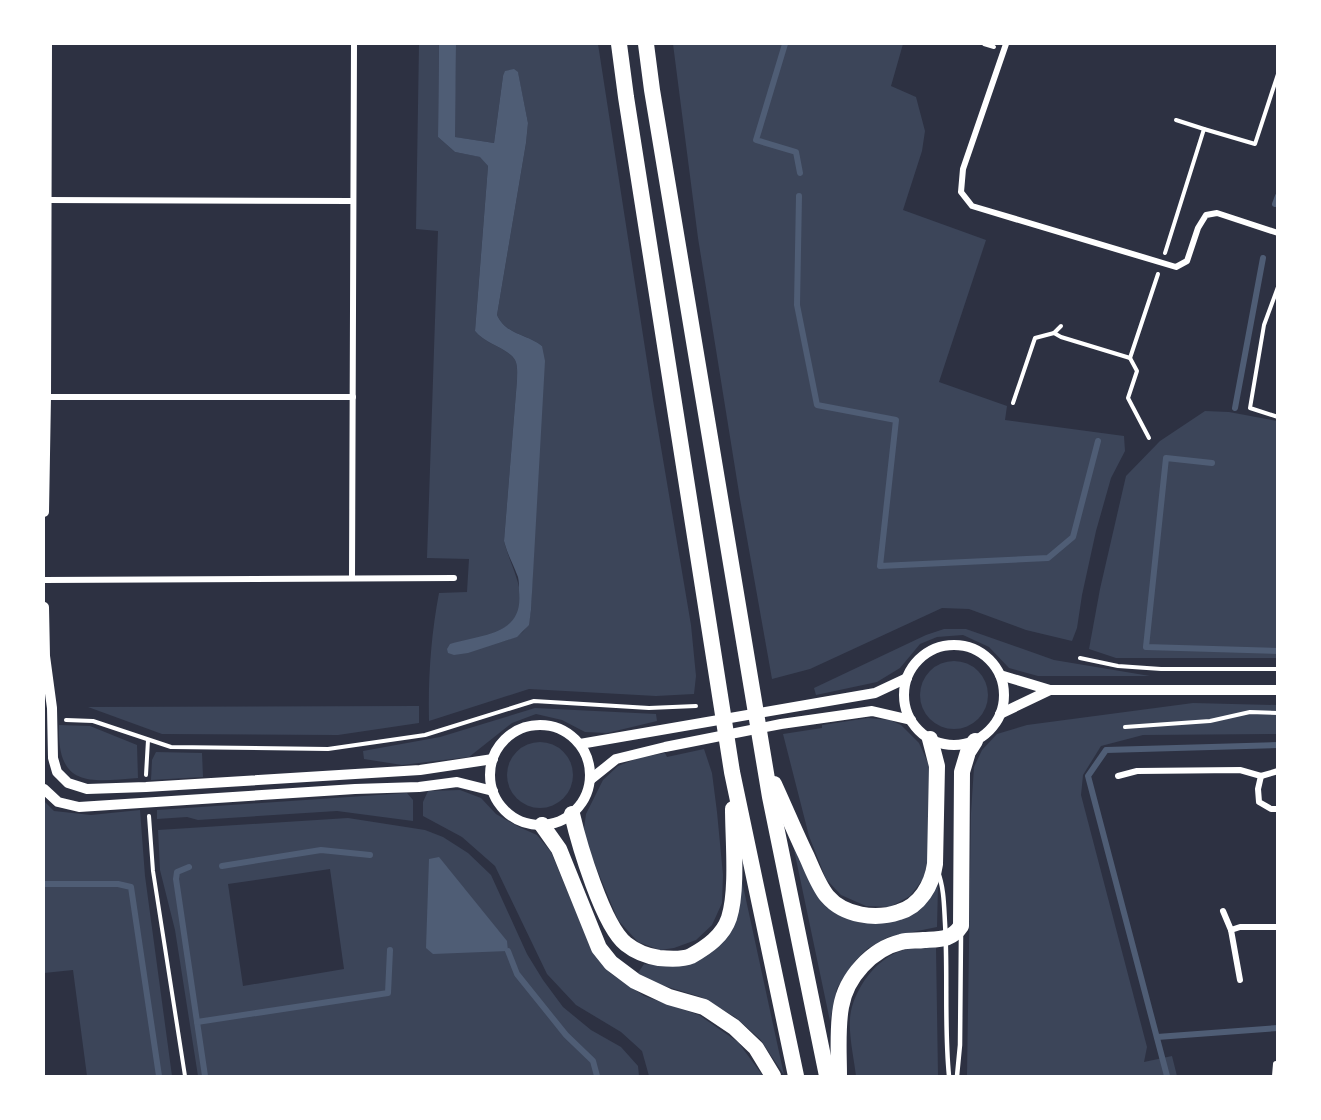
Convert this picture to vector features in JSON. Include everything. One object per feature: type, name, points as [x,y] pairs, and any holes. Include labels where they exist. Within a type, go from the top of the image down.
[{"type":"highway","points":[[619,44],[732,772],[796,1077]]},
{"type":"highway","points":[[646,44],[764,762],[827,1077]]},
{"type":"highway","points":[[764,762],[827,897],[843,909],[865,916],[886,916],[908,909],[933,880],[937,766],[930,739]]},
{"type":"highway","points":[[839,1077],[841,1006],[853,977],[863,965],[888,947],[902,941],[946,939],[961,926],[962,772],[968,752],[975,741]]},
{"type":"highway","points":[[572,814],[581,851],[610,922],[625,943],[646,956],[669,959],[687,957],[707,947],[722,931],[729,918],[734,880],[732,772]]},
{"type":"highway","points":[[542,825],[559,849],[599,948],[611,963],[635,981],[669,997],[704,1007],[734,1027],[756,1048],[773,1077]]},
{"type":"street","points":[[44,512],[47,44]]},
{"type":"street","points":[[352,578],[354,44]]},
{"type":"street","points":[[1006,44],[963,169],[961,192],[972,206],[1176,267],[1187,261],[1198,228],[1206,216],[1217,213],[1278,232]]},
{"type":"street","points":[[45,200],[353,201]]},
{"type":"street","points":[[46,397],[353,397]]},
{"type":"street","points":[[44,580],[454,578]]},
{"type":"street","points":[[44,607],[44,660],[52,719],[52,758],[57,772],[68,783],[87,789],[146,787],[420,770],[493,759]]},
{"type":"street","points":[[954,645],[964,646],[983,654],[991,661],[1000,675],[1004,698],[1000,714],[987,733],[975,741],[949,745],[930,739],[911,720],[904,698],[907,678],[918,661],[934,649],[954,645]]},
{"type":"street","points":[[1000,675],[1050,690],[1278,690]]},
{"type":"street","points":[[580,744],[875,693],[907,678]]},
{"type":"street","points":[[1000,714],[1050,690]]},
{"type":"street","points":[[591,779],[616,759],[781,724],[873,711],[911,720]]},
{"type":"street","points":[[545,725],[558,728],[580,744],[589,761],[591,779],[585,799],[572,814],[558,822],[542,825],[526,823],[512,816],[500,805],[493,791],[490,775],[493,759],[508,736],[532,726],[545,725]]},
{"type":"street","points":[[1118,776],[1137,771],[1240,770],[1261,776],[1278,771]]},
{"type":"street","points":[[1261,776],[1258,789],[1259,802],[1271,809],[1278,809]]},
{"type":"street","points":[[44,789],[58,802],[79,807],[419,787],[457,782],[493,791]]},
{"type":"street","points":[[1223,911],[1231,930],[1240,980]]},
{"type":"street","points":[[1231,930],[1240,927],[1278,927]]},
{"type":"street","points":[[1275,1077],[1276,1064],[1278,1064]]},
{"type":"lane","points":[[935,864],[942,883],[946,939],[946,1044],[949,1077]]},
{"type":"lane","points":[[957,1077],[960,1045],[961,926]]},
{"type":"path","points":[[1176,120],[1255,144],[1278,74]]},
{"type":"path","points":[[1130,358],[1204,129]]},
{"type":"path","points":[[1278,287],[1264,326],[1250,408],[1278,417]]},
{"type":"path","points":[[1013,403],[1035,338],[1054,333],[1060,326]]},
{"type":"path","points":[[1054,333],[1130,358],[1137,371],[1128,398],[1149,438]]},
{"type":"path","points":[[1080,658],[1118,666],[1161,669],[1278,669]]},
{"type":"path","points":[[52,719],[93,721],[171,747],[328,749],[425,735],[534,701],[649,708],[696,706]]},
{"type":"path","points":[[1125,727],[1210,721],[1250,712],[1278,713]]},
{"type":"path","points":[[146,787],[148,740]]},
{"type":"path","points":[[148,803],[153,871],[185,1077]]},
{"type":"shaded area","points":[[419,44],[439,44],[438,137],[455,152],[481,157],[488,166],[475,331],[512,356],[517,367],[504,541],[520,590],[521,601],[512,622],[500,630],[500,642],[514,638],[523,632],[531,610],[542,346],[506,327],[497,315],[528,123],[518,73],[503,76],[494,143],[454,137],[456,44],[598,44],[653,400],[691,625],[696,676],[694,694],[656,696],[529,689],[429,721],[431,657],[439,593],[467,592],[469,559],[427,558],[438,231],[416,229]]},
{"type":"shaded area","points":[[439,44],[456,44],[455,137],[494,143],[503,76],[505,71],[514,69],[518,72],[528,123],[497,315],[506,327],[542,346],[545,361],[529,625],[517,637],[468,653],[454,655],[448,653],[447,649],[450,644],[499,630],[515,616],[519,606],[518,577],[504,541],[517,370],[512,356],[475,331],[488,166],[480,157],[455,152],[438,137]]},
{"type":"shaded area","points":[[673,44],[903,44],[891,86],[916,97],[925,131],[922,151],[903,210],[986,240],[939,382],[1007,406],[1005,420],[1124,436],[1125,451],[1111,478],[1096,531],[1077,628],[1072,641],[1026,630],[969,609],[942,608],[810,669],[772,679],[698,238]]},
{"type":"shaded area","points":[[1205,411],[1229,412],[1277,421],[1277,658],[1116,658],[1089,649],[1126,476],[1160,441]]},
{"type":"shaded area","points":[[944,629],[966,629],[1054,660],[1150,676],[1038,676],[1009,668],[989,647],[963,635],[937,637],[920,644],[900,668],[877,682],[816,695],[814,688],[926,635]]},
{"type":"shaded area","points":[[954,661],[967,664],[978,671],[985,682],[988,695],[985,708],[978,719],[967,726],[954,729],[941,726],[930,719],[923,708],[920,695],[923,682],[930,671],[941,664]]},
{"type":"shaded area","points":[[1193,703],[1277,705],[1277,734],[1143,735],[1101,746],[1083,775],[1081,795],[1147,1047],[1144,1062],[1172,1056],[1177,1076],[967,1076],[971,813],[974,767],[982,750],[997,734],[1027,725]]},
{"type":"shaded area","points":[[419,706],[419,723],[338,735],[162,734],[88,707]]},
{"type":"shaded area","points":[[535,708],[656,714],[657,721],[607,733],[585,732],[562,720],[536,714],[512,723],[469,757],[402,765],[364,759],[363,751],[440,737]]},
{"type":"shaded area","points":[[868,718],[890,720],[901,725],[919,743],[929,765],[929,857],[923,879],[910,896],[890,907],[866,906],[841,895],[826,879],[809,836],[783,734]]},
{"type":"shaded area","points":[[59,725],[90,726],[137,745],[138,778],[91,780],[79,777],[70,771],[60,746]]},
{"type":"shaded area","points":[[533,742],[547,742],[559,747],[568,756],[573,775],[571,788],[564,799],[547,808],[533,808],[521,803],[512,794],[507,782],[507,768],[512,756],[521,747]]},
{"type":"shaded area","points":[[704,749],[712,773],[717,812],[723,875],[722,903],[712,925],[696,940],[674,948],[660,950],[638,942],[618,920],[583,836],[586,814],[603,780],[618,766],[638,758],[665,753],[667,757]]},
{"type":"shaded area","points":[[156,752],[202,753],[203,777],[151,780],[152,760]]},
{"type":"shaded area","points":[[460,790],[481,798],[496,814],[537,835],[551,852],[589,943],[610,973],[644,996],[699,1015],[738,1042],[763,1076],[649,1076],[642,1051],[621,1032],[576,1005],[547,974],[495,866],[462,837],[423,816],[423,802],[428,791]]},
{"type":"shaded area","points":[[407,793],[413,800],[413,821],[337,811],[198,820],[187,817],[157,819],[157,810]]},
{"type":"shaded area","points":[[44,801],[54,811],[91,815],[140,810],[145,876],[172,1076],[87,1076],[73,970],[44,973]]},
{"type":"shaded area","points":[[348,818],[425,830],[443,837],[468,853],[491,875],[527,954],[563,1007],[591,1030],[621,1047],[638,1066],[639,1076],[198,1076],[175,930],[160,870],[158,830]],"holes":[[[330,869],[344,969],[243,986],[228,884]]]},
{"type":"shaded area","points":[[792,840],[837,914],[861,923],[888,923],[914,913],[938,886],[937,927],[888,937],[867,949],[855,961],[837,988],[830,1021]]},
{"type":"shaded area","points":[[439,857],[507,941],[508,951],[433,954],[426,948],[429,859]]},
{"type":"shaded area","points":[[740,872],[784,1075],[760,1039],[735,1017],[701,997],[655,983],[638,973],[644,964],[666,966],[682,964],[697,959],[716,948]]},
{"type":"shaded area","points":[[936,948],[938,1076],[856,1076],[850,1018],[854,1001],[864,981],[879,964],[898,952],[908,949]]},
{"type":"waterway","points":[[785,44],[756,140],[796,152],[800,173]]},
{"type":"waterway","points":[[799,196],[797,305],[817,405],[896,420],[880,566],[1048,558],[1073,537],[1098,441]]},
{"type":"waterway","points":[[1275,204],[1278,196]]},
{"type":"waterway","points":[[1235,408],[1263,258]]},
{"type":"waterway","points":[[1212,463],[1166,458],[1146,647],[1278,651]]},
{"type":"waterway","points":[[1167,1076],[1088,776],[1106,750],[1278,745]]},
{"type":"waterway","points":[[222,866],[321,850],[370,855]]},
{"type":"waterway","points":[[189,867],[177,872],[176,879],[205,1076]]},
{"type":"waterway","points":[[44,884],[118,884],[131,887],[159,1076]]},
{"type":"waterway","points":[[197,1022],[388,993],[390,950]]},
{"type":"waterway","points":[[508,951],[517,974],[566,1035],[593,1061],[597,1076]]},
{"type":"waterway","points":[[1157,1037],[1278,1028]]}]
